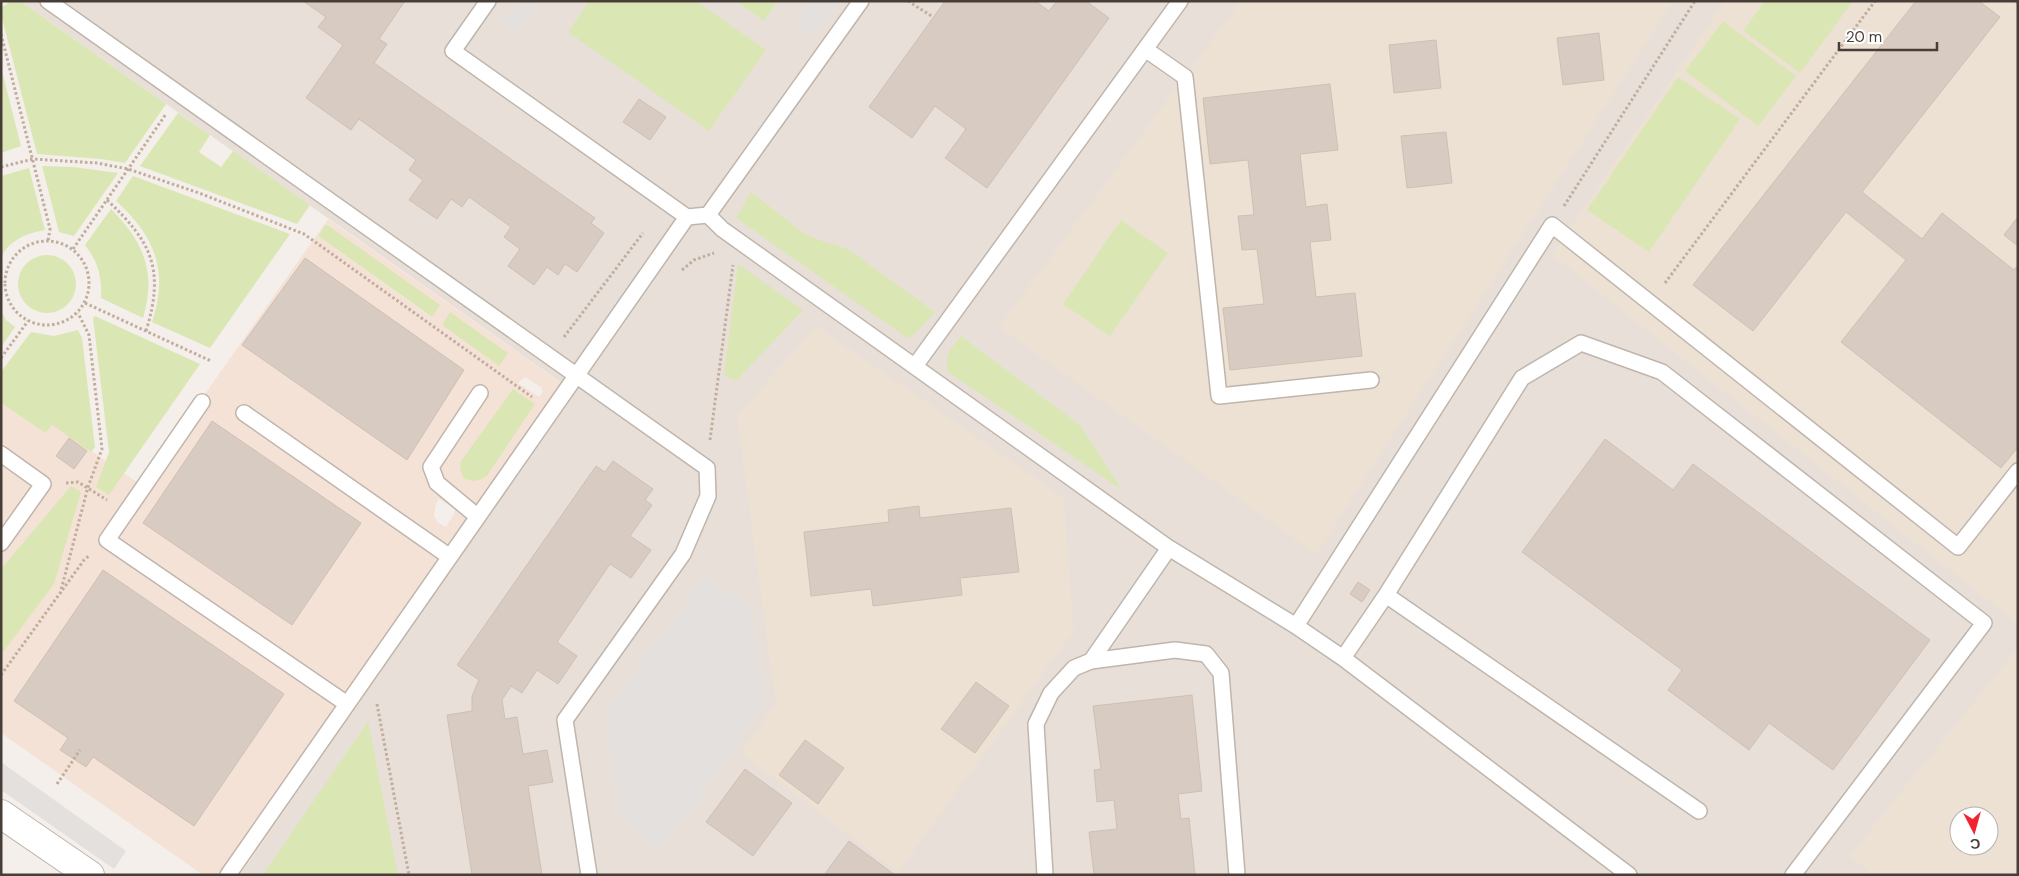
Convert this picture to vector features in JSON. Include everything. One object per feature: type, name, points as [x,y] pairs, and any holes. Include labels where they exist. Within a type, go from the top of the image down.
[{"type":"street","points":[[1,814],[90,875]]},
{"type":"lane","points":[[48,1],[706,468],[708,496],[683,554],[565,720],[589,875]]},
{"type":"lane","points":[[488,1],[453,51],[687,217],[708,215],[861,1]]},
{"type":"lane","points":[[915,366],[1180,1]]},
{"type":"lane","points":[[1145,49],[1184,77],[1219,396],[1371,380]]},
{"type":"lane","points":[[708,215],[722,229],[1169,548],[1296,626],[1343,658],[1629,875]]},
{"type":"lane","points":[[228,875],[687,217]]},
{"type":"lane","points":[[1296,626],[1552,225],[1958,547],[2018,471]]},
{"type":"lane","points":[[1343,658],[1386,595],[1522,378],[1581,343],[1662,372],[1984,623],[1793,875]]},
{"type":"lane","points":[[478,517],[437,483],[431,467],[480,393]]},
{"type":"lane","points":[[202,402],[107,540],[347,704]]},
{"type":"lane","points":[[244,413],[450,557]]},
{"type":"lane","points":[[1,454],[43,484],[1,543]]},
{"type":"lane","points":[[1091,661],[1169,548]]},
{"type":"lane","points":[[1386,595],[1699,811]]},
{"type":"lane","points":[[1046,875],[1036,724],[1051,693],[1074,668],[1091,661],[1175,650],[1206,654],[1221,673],[1237,875]]},
{"type":"path","points":[[908,1],[933,17]]},
{"type":"path","points":[[1552,225],[1696,1]]},
{"type":"path","points":[[1650,304],[1876,1]]},
{"type":"path","points":[[1,34],[50,229],[48,240]]},
{"type":"path","points":[[73,249],[181,96]]},
{"type":"path","points":[[1,167],[33,159],[97,163],[128,169],[199,193],[304,234],[552,411]]},
{"type":"path","points":[[107,200],[135,228],[149,254],[154,284],[152,312],[146,331]]},
{"type":"path","points":[[549,358],[666,202]]},
{"type":"path","points":[[48,240],[61,243],[73,249],[89,274],[88,294],[78,313],[60,324],[38,324],[28,321],[17,313],[9,302],[3,275],[20,250],[48,240]]},
{"type":"path","points":[[681,271],[694,260],[711,253],[718,254]]},
{"type":"path","points":[[706,468],[734,257]]},
{"type":"path","points":[[84,303],[211,361]]},
{"type":"path","points":[[60,594],[88,487],[102,449],[88,335],[78,313]]},
{"type":"path","points":[[1,358],[28,321]]},
{"type":"path","points":[[78,482],[106,500]]},
{"type":"path","points":[[1,675],[84,560],[107,540]]},
{"type":"path","points":[[376,696],[409,875]]},
{"type":"path","points":[[57,784],[80,750]]},
{"type":"shaded area","points":[[20,1],[2018,1],[2018,875],[240,875],[573,391]]},
{"type":"shaded area","points":[[516,1],[539,1],[518,31],[502,22]]},
{"type":"shaded area","points":[[811,1],[838,1],[814,36],[795,23]]},
{"type":"shaded area","points":[[1241,1],[1673,1],[1316,554],[999,327]]},
{"type":"shaded area","points":[[1725,1],[2018,1],[2018,624],[1552,255]]},
{"type":"shaded area","points":[[328,219],[574,392],[240,875],[203,875],[1,733],[1,403],[45,433],[52,424],[141,485]],"holes":[[[327,224],[431,317],[318,236]],[[525,377],[541,387],[543,392],[539,397],[518,383]],[[439,499],[455,509],[446,527],[438,523],[434,516]]]},
{"type":"shaded area","points":[[816,326],[1064,498],[1073,632],[898,872],[741,753],[776,704],[737,416]]},
{"type":"shaded area","points":[[704,576],[751,610],[765,704],[661,850],[621,821],[605,715]]},
{"type":"shaded area","points":[[2018,648],[2018,875],[1873,875],[1850,855]]},
{"type":"shaded area","points":[[1,762],[126,851],[114,869],[1,790]]},
{"type":"green space","points":[[11,1],[20,1],[166,104],[125,163],[101,159],[37,154],[1,14],[1,8]]},
{"type":"green space","points":[[589,1],[696,1],[766,50],[709,131],[568,32]]},
{"type":"green space","points":[[736,1],[778,1],[764,21]]},
{"type":"green space","points":[[1765,1],[1853,1],[1800,73],[1743,31]]},
{"type":"green space","points":[[1723,21],[1796,76],[1758,126],[1685,71]]},
{"type":"green space","points":[[1,67],[21,146],[1,153]]},
{"type":"green space","points":[[1678,77],[1740,119],[1649,252],[1587,210]]},
{"type":"green space","points":[[178,113],[210,135],[199,152],[221,167],[233,151],[310,205],[297,224],[140,166]]},
{"type":"green space","points":[[42,166],[73,167],[118,173],[74,236],[59,232]]},
{"type":"green space","points":[[29,168],[45,230],[19,238],[9,246],[1,258],[1,176]]},
{"type":"green space","points":[[133,176],[290,234],[210,348],[152,322],[159,286],[155,256],[149,241],[140,228],[116,201]]},
{"type":"green space","points":[[751,192],[805,234],[848,249],[935,312],[915,334],[907,338],[736,218]]},
{"type":"green space","points":[[111,209],[131,233],[139,245],[144,258],[148,286],[143,318],[101,298],[101,283],[98,270],[93,257],[85,245]]},
{"type":"green space","points":[[1121,220],[1168,253],[1110,336],[1063,304]]},
{"type":"green space","points":[[326,224],[440,305],[432,317],[318,236]]},
{"type":"green space","points":[[47,255],[58,257],[71,268],[76,284],[74,295],[63,308],[47,313],[36,311],[23,300],[18,284],[20,273],[31,260]]},
{"type":"green space","points":[[738,264],[803,310],[736,381],[724,375]]},
{"type":"green space","points":[[1,310],[6,320],[15,327],[1,347]]},
{"type":"green space","points":[[450,312],[508,353],[499,366],[442,325]]},
{"type":"green space","points":[[95,316],[200,364],[109,495],[96,487],[109,452],[93,318]]},
{"type":"green space","points":[[78,330],[82,338],[95,447],[91,452],[52,425],[45,433],[1,403],[1,372],[31,332],[54,336]]},
{"type":"green space","points":[[961,336],[1080,425],[1122,490],[948,372],[947,356]]},
{"type":"green space","points":[[513,389],[535,404],[487,476],[475,481],[466,479],[463,477],[460,469],[461,461]]},
{"type":"green space","points":[[71,486],[81,492],[54,584],[1,655],[1,569]]},
{"type":"green space","points":[[368,721],[398,875],[263,875]]},
{"type":"building","points":[[303,1],[405,1],[379,39],[387,44],[374,63],[595,218],[591,223],[604,233],[577,272],[565,264],[558,275],[547,267],[534,285],[508,266],[520,249],[504,237],[511,227],[469,197],[462,207],[451,199],[437,219],[409,200],[423,180],[409,170],[416,160],[359,119],[351,130],[306,98],[343,45],[318,27],[326,17]]},
{"type":"building","points":[[945,1],[1035,1],[1049,11],[1057,1],[1086,1],[1109,18],[987,188],[945,158],[966,129],[935,106],[912,138],[869,107]]},
{"type":"building","points":[[1916,1],[1979,1],[2000,17],[1862,192],[1922,239],[1942,213],[2014,270],[2018,265],[2018,447],[2001,468],[1841,342],[1906,260],[1846,212],[1753,331],[1693,285]]},
{"type":"building","points":[[1599,33],[1604,80],[1563,85],[1557,38]]},
{"type":"building","points":[[1436,40],[1441,88],[1394,93],[1389,45]]},
{"type":"building","points":[[1330,84],[1338,150],[1300,154],[1306,207],[1327,204],[1331,240],[1310,242],[1316,297],[1355,293],[1362,356],[1230,370],[1223,308],[1264,304],[1257,249],[1242,250],[1238,216],[1254,215],[1248,160],[1210,164],[1203,98]]},
{"type":"building","points":[[639,99],[666,117],[650,140],[623,122]]},
{"type":"building","points":[[1446,132],[1452,183],[1407,188],[1401,136]]},
{"type":"building","points":[[2018,219],[2018,246],[2004,235]]},
{"type":"building","points":[[305,258],[464,370],[407,460],[242,345]]},
{"type":"building","points":[[212,421],[361,523],[292,625],[143,523]]},
{"type":"building","points":[[69,438],[87,451],[74,469],[56,456]]},
{"type":"building","points":[[1605,439],[1673,490],[1693,464],[1930,640],[1833,770],[1769,723],[1749,750],[1668,690],[1682,670],[1522,552]]},
{"type":"building","points":[[613,461],[653,489],[645,500],[652,505],[630,536],[651,550],[631,578],[610,564],[557,642],[577,656],[558,684],[537,670],[522,693],[511,686],[502,700],[505,719],[517,717],[523,754],[547,750],[553,782],[528,786],[542,875],[472,875],[447,715],[472,711],[472,696],[479,680],[457,665],[596,466],[605,472]]},
{"type":"building","points":[[919,506],[920,518],[1011,508],[1019,572],[960,578],[962,595],[873,606],[871,589],[811,596],[804,532],[889,522],[888,510]]},
{"type":"building","points":[[103,570],[284,694],[194,826],[93,757],[86,767],[60,750],[68,738],[14,701]]},
{"type":"building","points":[[1358,582],[1370,590],[1362,602],[1350,594]]},
{"type":"building","points":[[976,682],[1009,706],[975,753],[941,729]]},
{"type":"building","points":[[1192,695],[1202,791],[1178,794],[1181,819],[1189,818],[1195,875],[1094,875],[1089,832],[1117,829],[1114,800],[1097,802],[1094,770],[1101,769],[1093,706]]},
{"type":"building","points":[[805,740],[844,768],[818,804],[779,775]]},
{"type":"building","points":[[745,769],[792,803],[753,856],[706,822]]},
{"type":"building","points":[[849,841],[895,875],[824,875]]}]
